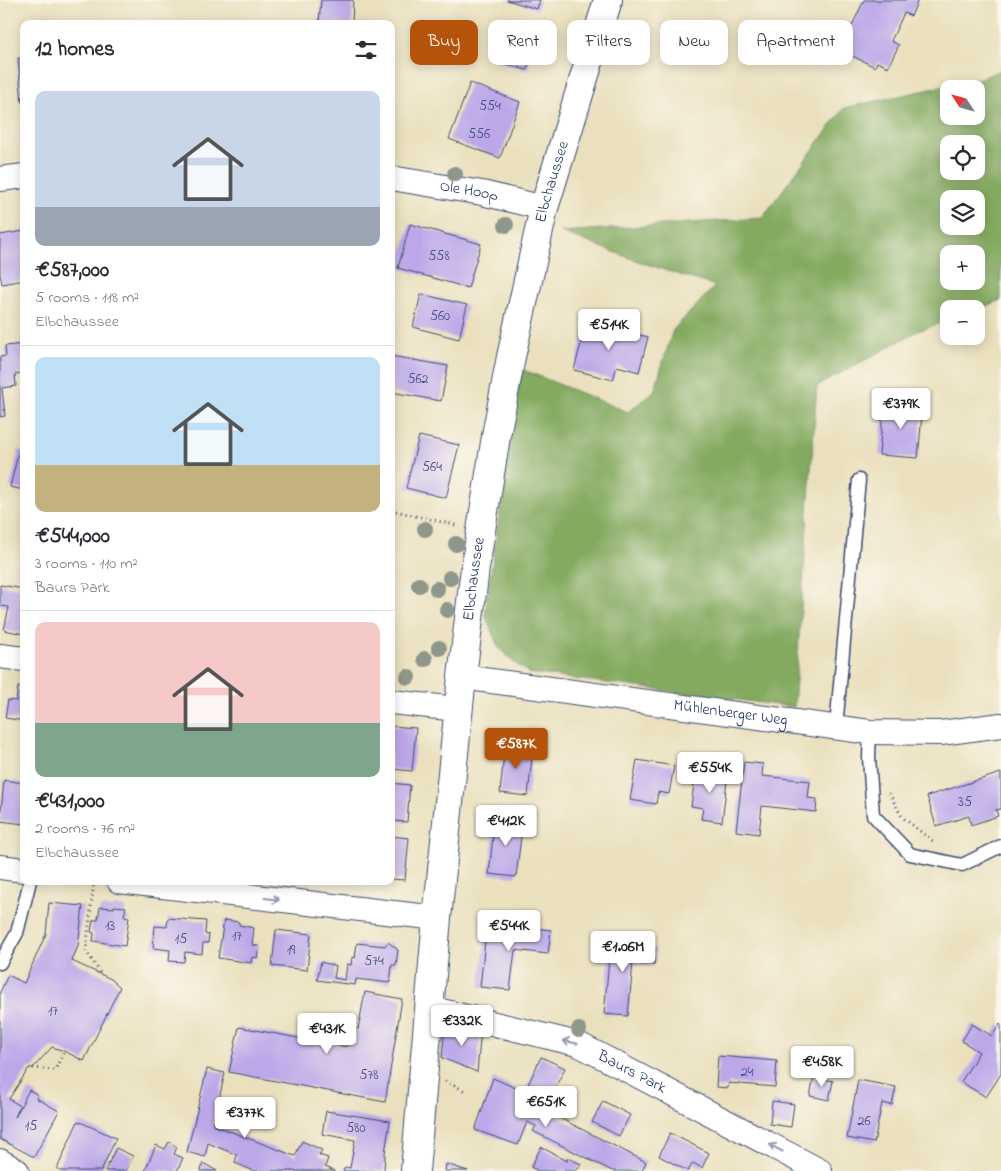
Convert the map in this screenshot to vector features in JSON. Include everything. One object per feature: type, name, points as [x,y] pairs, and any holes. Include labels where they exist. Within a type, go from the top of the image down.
[{"type":"street","name":"Elbchaussee","points":[[415,1171],[437,918],[458,709],[475,568],[497,430],[544,208],[608,0]]},
{"type":"street","points":[[0,179],[20,176]]},
{"type":"street","name":"Ole Hoop","points":[[395,179],[482,193],[544,208]]},
{"type":"street","points":[[0,656],[20,659]]},
{"type":"street","name":"Mühlenberger Weg","points":[[462,677],[870,732],[942,733],[1001,725]]},
{"type":"street","points":[[395,702],[458,709]]},
{"type":"street","points":[[0,867],[20,870]]},
{"type":"street","points":[[153,885],[437,918]]},
{"type":"street","name":"Baurs Park","points":[[430,1008],[578,1044],[820,1171]]},
{"type":"street","points":[[0,1162],[17,1171]]},
{"type":"lane","points":[[836,728],[860,480]]},
{"type":"lane","points":[[870,732],[869,758],[872,815],[910,854],[962,865],[1001,846]]},
{"type":"lane","points":[[0,963],[17,933],[29,885]]},
{"type":"path","points":[[395,511],[482,531]]},
{"type":"path","points":[[888,791],[902,817],[962,865]]},
{"type":"path","points":[[94,885],[86,951],[101,974]]},
{"type":"path","points":[[33,1068],[55,1070],[64,1051]]},
{"type":"path","points":[[453,1085],[467,1092]]},
{"type":"green space","points":[[1001,70],[1001,300],[985,306],[985,300],[940,300],[940,323],[918,331],[817,386],[794,707],[529,673],[513,662],[498,647],[485,614],[521,369],[628,412],[654,391],[673,330],[715,286],[643,263],[561,232],[762,218],[844,108],[940,87],[940,125],[985,125],[985,80],[972,80]]},
{"type":"building","points":[[321,0],[353,0],[352,20],[319,20]]},
{"type":"building","points":[[507,0],[540,0],[537,9]]},
{"type":"building","points":[[864,0],[918,0],[911,16],[904,13],[891,41],[899,45],[888,67],[877,62],[875,67],[853,56],[853,24]]},
{"type":"building","points":[[18,58],[20,58],[20,80]]},
{"type":"building","points":[[510,65],[528,65],[527,70]]},
{"type":"building","points":[[470,83],[520,102],[500,158],[449,139]]},
{"type":"building","points":[[410,224],[481,244],[468,288],[398,268]]},
{"type":"building","points":[[20,232],[20,281],[2,284],[0,274],[0,235]]},
{"type":"building","points":[[421,294],[467,305],[459,339],[413,327]]},
{"type":"building","points":[[587,321],[648,337],[639,372],[617,366],[613,380],[574,370]]},
{"type":"building","points":[[20,344],[20,373],[15,374],[16,386],[2,388],[5,416],[0,417],[0,357],[6,356],[5,346]]},
{"type":"building","points":[[395,357],[448,366],[441,401],[395,393]]},
{"type":"building","points":[[884,401],[923,404],[918,458],[879,455]]},
{"type":"building","points":[[419,436],[459,445],[446,498],[406,488]]},
{"type":"building","points":[[19,450],[20,489],[10,487]]},
{"type":"building","points":[[0,585],[20,588],[20,633],[4,630],[9,607],[0,606]]},
{"type":"building","points":[[18,687],[20,687],[20,720],[5,718],[8,700],[16,701]]},
{"type":"building","points":[[395,726],[416,728],[412,771],[395,769]]},
{"type":"building","points":[[505,744],[533,747],[528,796],[500,793]]},
{"type":"building","points":[[637,760],[674,766],[669,794],[658,792],[656,804],[630,800]]},
{"type":"building","points":[[744,762],[763,764],[762,776],[810,781],[808,798],[817,799],[816,812],[762,806],[759,834],[736,831]]},
{"type":"building","points":[[696,769],[728,773],[722,822],[701,819],[703,808],[691,806]]},
{"type":"building","points":[[1001,773],[1001,809],[996,810],[998,816],[971,825],[969,816],[936,826],[927,796]]},
{"type":"building","points":[[4,780],[20,782],[20,824],[0,821]]},
{"type":"building","points":[[395,783],[410,785],[407,822],[395,821]]},
{"type":"building","points":[[495,817],[523,821],[516,877],[489,874]]},
{"type":"building","points":[[395,836],[409,838],[405,880],[395,879]]},
{"type":"building","points":[[49,903],[83,906],[78,946],[72,961],[111,979],[120,987],[84,1061],[52,1047],[33,1068],[29,1068],[9,1099],[20,1106],[15,1117],[29,1090],[38,1095],[36,1098],[59,1111],[34,1157],[0,1139],[0,992],[8,975],[24,983],[46,934]]},
{"type":"building","points":[[114,906],[126,907],[124,916],[129,917],[125,946],[93,941],[94,933],[91,932],[93,920],[98,920],[100,907],[114,908]]},
{"type":"building","points":[[168,918],[206,921],[205,934],[209,935],[208,943],[203,943],[202,954],[185,952],[184,962],[169,961],[170,950],[153,948],[155,926],[167,927]]},
{"type":"building","points":[[224,920],[239,922],[239,925],[254,928],[252,945],[259,946],[257,958],[252,957],[251,963],[218,958]]},
{"type":"building","points":[[487,923],[551,930],[548,954],[515,950],[510,990],[480,987]]},
{"type":"building","points":[[276,930],[311,934],[307,970],[272,966]]},
{"type":"building","points":[[611,937],[634,939],[634,946],[655,948],[654,965],[633,963],[628,1016],[604,1014]]},
{"type":"building","points":[[388,942],[398,950],[396,965],[392,965],[390,983],[356,979],[355,985],[317,980],[321,962],[336,966],[334,978],[345,980],[347,964],[351,965],[352,957],[355,958],[357,943],[385,946]]},
{"type":"building","points":[[365,992],[402,999],[385,1102],[229,1072],[239,1027],[347,1047],[352,1027],[358,1029]]},
{"type":"building","points":[[972,1024],[992,1036],[1001,1025],[1001,1074],[986,1097],[961,1082],[979,1052],[962,1041]]},
{"type":"building","points":[[445,1027],[481,1030],[477,1072],[442,1058]]},
{"type":"building","points":[[718,1056],[777,1061],[775,1087],[729,1083],[728,1088],[716,1087]]},
{"type":"building","points":[[541,1057],[565,1068],[549,1100],[526,1089]]},
{"type":"building","points":[[207,1069],[225,1073],[213,1125],[295,1156],[302,1141],[322,1150],[319,1155],[328,1158],[325,1167],[335,1171],[254,1171],[235,1163],[237,1155],[208,1143],[205,1157],[187,1152]]},
{"type":"building","points":[[814,1077],[833,1081],[829,1100],[810,1096]]},
{"type":"building","points":[[493,1078],[547,1102],[544,1110],[646,1162],[642,1171],[612,1171],[533,1131],[536,1126],[527,1122],[518,1145],[475,1130]]},
{"type":"building","points":[[858,1080],[896,1087],[892,1105],[882,1103],[874,1143],[847,1138]]},
{"type":"building","points":[[603,1101],[630,1115],[619,1136],[592,1122]]},
{"type":"building","points":[[772,1101],[794,1104],[791,1127],[770,1124]]},
{"type":"building","points":[[326,1111],[390,1121],[384,1171],[343,1171],[345,1167],[350,1168],[355,1140],[322,1134]]},
{"type":"building","points":[[78,1121],[116,1138],[101,1171],[60,1171],[57,1169]]},
{"type":"building","points":[[670,1133],[709,1153],[702,1168],[693,1163],[688,1171],[659,1156]]},
{"type":"building","points":[[169,1142],[177,1147],[174,1154],[183,1158],[177,1171],[145,1171],[156,1145],[165,1149]]},
{"type":"building","points":[[541,1147],[567,1161],[568,1158],[581,1164],[574,1171],[538,1171],[531,1167]]},
{"type":"building","points":[[116,1148],[133,1156],[126,1171],[105,1171]]},
{"type":"building","points":[[203,1163],[217,1171],[201,1171]]},
{"type":"building","points":[[446,1164],[468,1171],[445,1171]]}]
